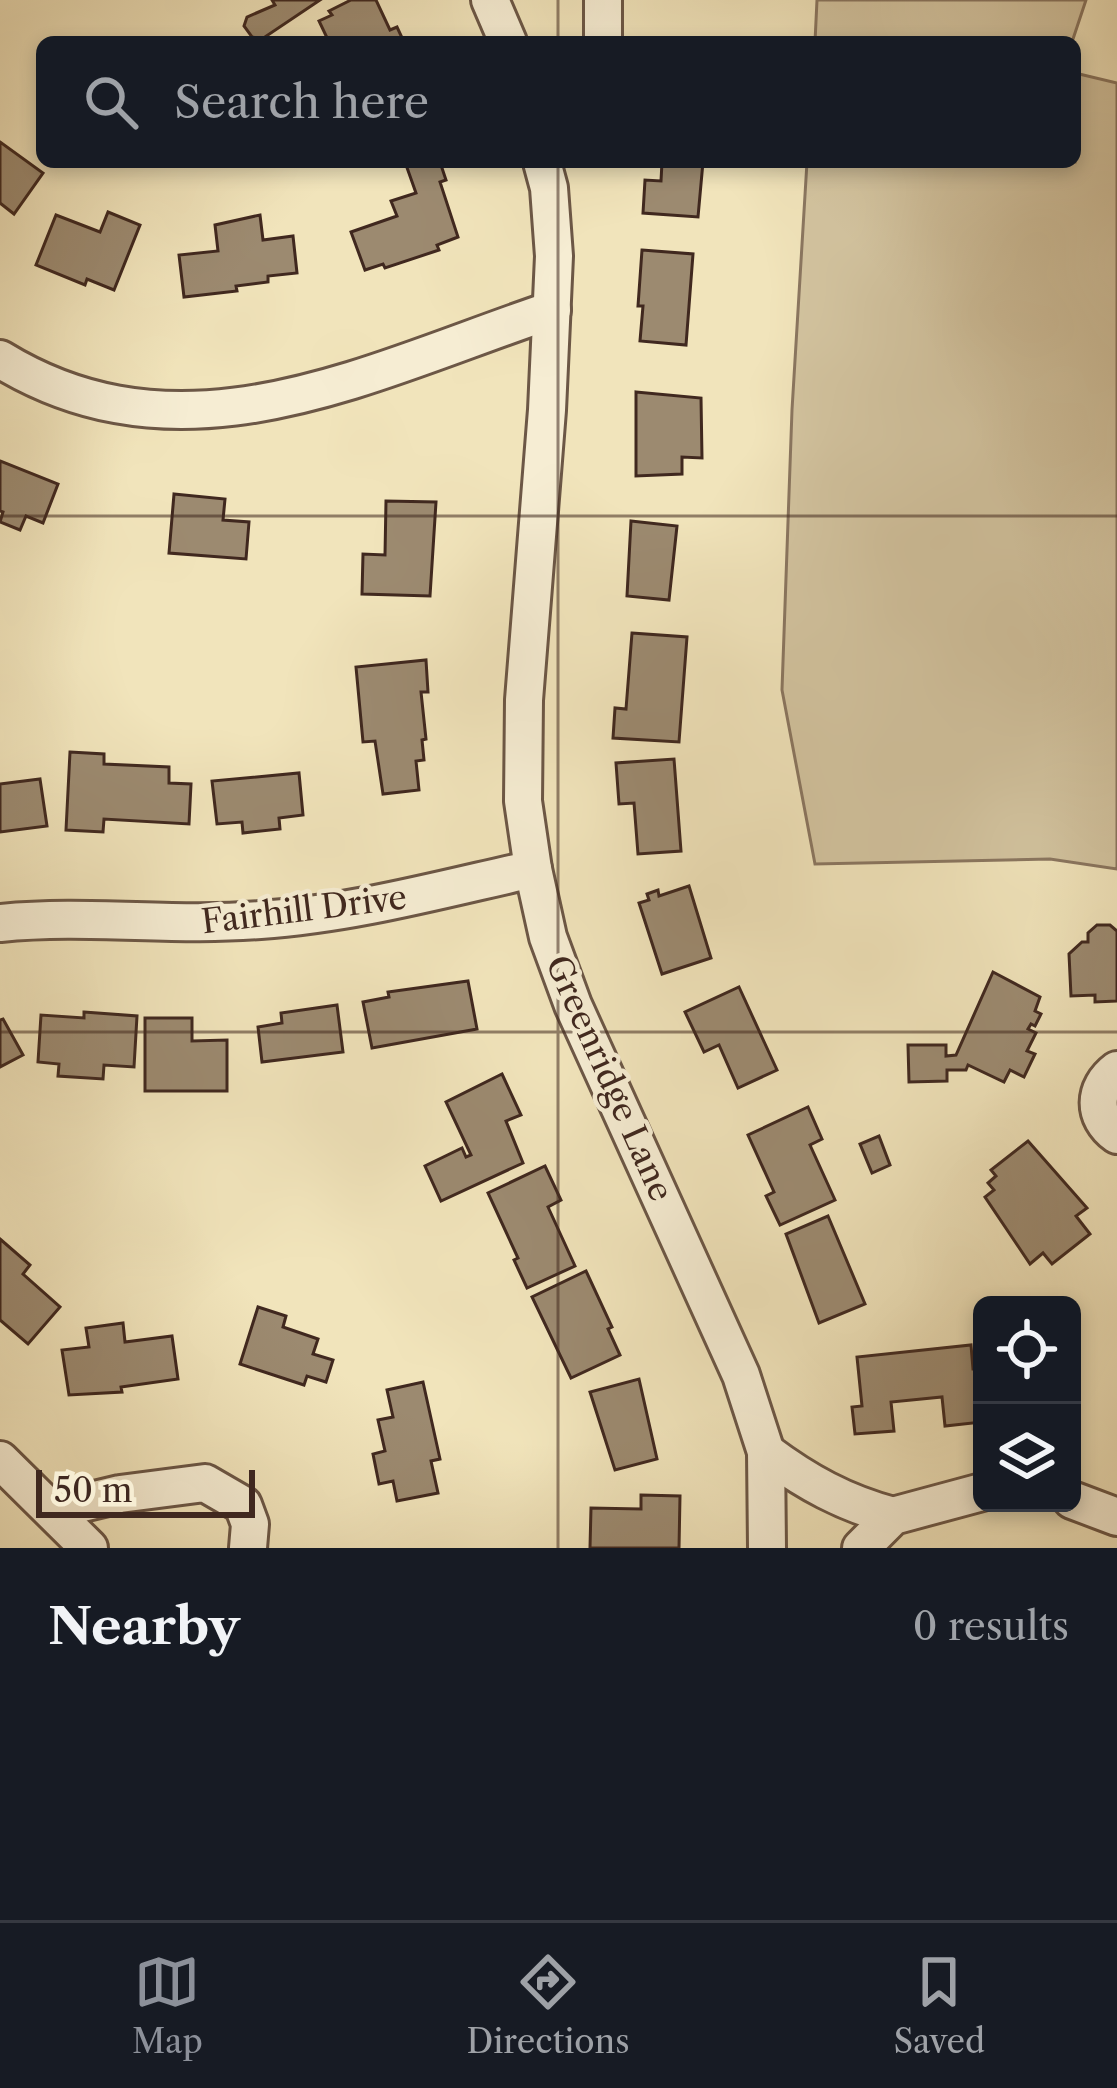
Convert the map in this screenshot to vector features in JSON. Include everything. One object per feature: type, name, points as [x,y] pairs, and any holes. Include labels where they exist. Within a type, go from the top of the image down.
[{"type":"street","points":[[490,0],[505,36]]},
{"type":"street","points":[[603,0],[603,36]]},
{"type":"street","name":"Greenridge Lane","points":[[544,168],[554,256],[524,700],[523,801],[533,869],[548,937],[572,1005],[697,1270],[741,1375],[766,1452],[767,1548]]},
{"type":"street","points":[[0,359],[82,396],[117,406],[212,410],[278,403],[332,388],[552,310]]},
{"type":"street","name":"Fairhill Drive","points":[[0,922],[46,919],[185,925],[265,920],[380,903],[533,869]]},
{"type":"street","points":[[1117,1070],[1101,1087],[1098,1101],[1100,1116],[1117,1135]]},
{"type":"street","points":[[766,1452],[807,1483],[893,1516]]},
{"type":"street","points":[[0,1460],[89,1548]]},
{"type":"street","points":[[53,1510],[120,1494],[205,1483],[244,1505],[250,1524],[248,1548]]},
{"type":"street","points":[[861,1548],[893,1516],[973,1494]]},
{"type":"street","points":[[1081,1503],[1117,1517]]},
{"type":"shaded area","points":[[817,0],[1086,0],[1074,36],[815,36]]},
{"type":"shaded area","points":[[1081,74],[1117,83],[1117,869],[1050,859],[815,864],[782,690],[807,168],[1081,168]]},
{"type":"building","points":[[272,0],[320,0],[266,36],[251,36],[244,26],[247,17],[275,5]]},
{"type":"building","points":[[351,0],[376,0],[390,30],[397,27],[401,36],[326,36],[319,21],[332,15],[329,11]]},
{"type":"building","points":[[0,142],[43,173],[14,214],[0,203]]},
{"type":"building","points":[[407,168],[442,168],[446,180],[440,182],[458,237],[437,245],[439,250],[365,270],[351,232],[397,216],[391,201],[416,193]]},
{"type":"building","points":[[662,168],[702,168],[698,217],[643,213],[645,180],[661,181]]},
{"type":"building","points":[[108,212],[140,225],[114,290],[87,279],[85,285],[36,265],[56,215],[100,232]]},
{"type":"building","points":[[260,215],[263,240],[293,236],[297,273],[268,276],[268,282],[236,286],[237,291],[184,297],[179,255],[218,251],[215,225]]},
{"type":"building","points":[[642,250],[693,254],[686,345],[640,341]]},
{"type":"building","points":[[636,392],[701,398],[702,458],[682,457],[682,474],[636,476]]},
{"type":"building","points":[[0,461],[58,484],[43,523],[26,516],[20,530],[0,522]]},
{"type":"building","points":[[174,494],[225,499],[223,520],[249,522],[246,559],[169,553]]},
{"type":"building","points":[[386,501],[436,502],[430,596],[362,594],[363,554],[385,555]]},
{"type":"building","points":[[631,521],[677,526],[669,600],[627,596]]},
{"type":"building","points":[[632,633],[687,637],[679,742],[613,738],[615,708],[626,709]]},
{"type":"building","points":[[426,660],[428,692],[421,692],[424,760],[416,761],[419,790],[383,794],[375,741],[363,742],[356,667]]},
{"type":"building","points":[[70,752],[104,754],[104,764],[169,767],[169,783],[191,784],[189,824],[104,819],[103,832],[66,830]]},
{"type":"building","points":[[674,759],[681,851],[638,854],[634,803],[619,804],[616,763]]},
{"type":"building","points":[[299,773],[303,815],[279,818],[280,829],[243,833],[242,822],[217,824],[212,781]]},
{"type":"building","points":[[40,779],[47,826],[0,832],[0,784]]},
{"type":"building","points":[[689,886],[711,958],[662,974],[639,903],[658,890],[659,896]]},
{"type":"building","points":[[1097,925],[1110,925],[1117,931],[1117,1001],[1071,996],[1069,954],[1088,942],[1088,933]]},
{"type":"building","points":[[993,972],[1040,997],[1035,1011],[1041,1014],[1028,1029],[1036,1033],[1027,1051],[1035,1054],[1024,1077],[1010,1070],[1004,1082],[968,1065],[966,1070],[947,1070],[947,1081],[909,1082],[908,1045],[946,1045],[946,1056],[956,1055]]},
{"type":"building","points":[[468,981],[477,1029],[372,1048],[363,1002],[389,997],[388,992]]},
{"type":"building","points":[[739,987],[777,1070],[738,1088],[719,1045],[704,1052],[685,1012]]},
{"type":"building","points":[[337,1005],[343,1052],[262,1062],[258,1027],[282,1023],[281,1013]]},
{"type":"building","points":[[84,1012],[137,1016],[134,1067],[104,1065],[103,1079],[58,1076],[59,1064],[38,1062],[41,1015],[84,1018]]},
{"type":"building","points":[[145,1018],[192,1018],[192,1041],[227,1040],[227,1091],[145,1091]]},
{"type":"building","points":[[0,1020],[23,1055],[0,1067]]},
{"type":"building","points":[[502,1074],[521,1115],[506,1121],[523,1163],[441,1201],[425,1166],[462,1148],[466,1157],[471,1155],[446,1102]]},
{"type":"building","points":[[808,1107],[822,1139],[810,1145],[835,1200],[780,1225],[766,1196],[774,1192],[748,1135]]},
{"type":"building","points":[[879,1136],[890,1165],[872,1173],[860,1144]]},
{"type":"building","points":[[1028,1141],[1087,1208],[1076,1216],[1090,1234],[1052,1264],[1043,1253],[1030,1264],[985,1197],[994,1190],[988,1183],[996,1176],[991,1170]]},
{"type":"building","points":[[545,1166],[561,1200],[548,1207],[575,1266],[527,1288],[488,1193]]},
{"type":"building","points":[[828,1216],[865,1304],[819,1323],[786,1234]]},
{"type":"building","points":[[0,1239],[30,1265],[23,1274],[60,1307],[28,1344],[0,1320]]},
{"type":"building","points":[[586,1271],[620,1355],[571,1378],[532,1297]]},
{"type":"building","points":[[258,1307],[286,1316],[283,1327],[318,1339],[313,1354],[333,1360],[326,1382],[307,1376],[304,1385],[240,1364]]},
{"type":"building","points":[[123,1323],[125,1342],[172,1336],[178,1379],[121,1387],[122,1392],[69,1395],[62,1350],[89,1347],[86,1328]]},
{"type":"building","points":[[971,1345],[973,1423],[945,1426],[942,1397],[891,1402],[894,1431],[855,1434],[852,1407],[862,1406],[857,1357]]},
{"type":"building","points":[[639,1379],[657,1459],[615,1470],[590,1392]]},
{"type":"building","points":[[423,1382],[440,1459],[431,1461],[438,1493],[397,1501],[393,1481],[379,1484],[373,1454],[385,1451],[378,1420],[393,1417],[387,1390]]},
{"type":"building","points":[[641,1495],[680,1496],[679,1548],[590,1548],[591,1508],[641,1509]]}]
